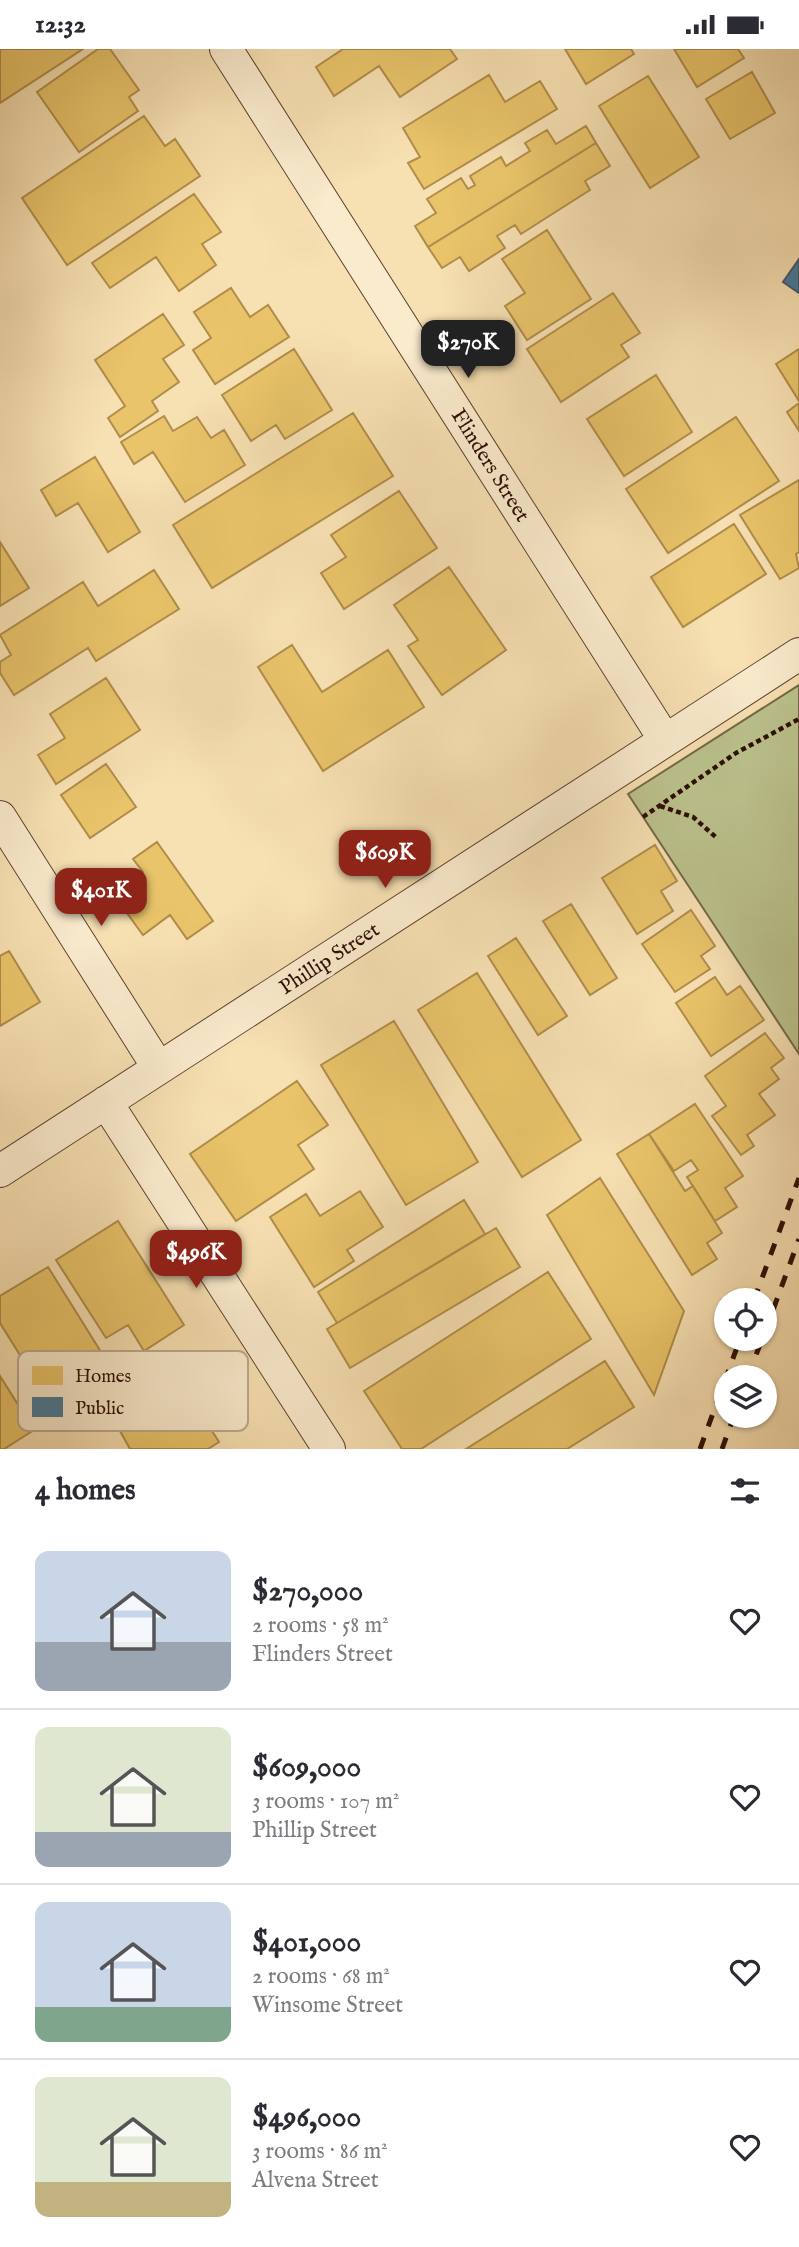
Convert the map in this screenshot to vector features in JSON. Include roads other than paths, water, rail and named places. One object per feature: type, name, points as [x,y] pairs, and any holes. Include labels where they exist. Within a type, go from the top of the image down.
[{"type":"street","name":"Flinders Street","points":[[226,49],[665,740]]},
{"type":"street","name":"Phillip Street","points":[[0,1171],[799,654]]},
{"type":"street","points":[[0,817],[158,1067]]},
{"type":"street","points":[[106,1102],[329,1449]]},
{"type":"railway","points":[[758,1288],[799,1178]]},
{"type":"railway","points":[[777,1299],[799,1239]]},
{"type":"railway","points":[[700,1449],[736,1351]]},
{"type":"railway","points":[[752,1365],[758,1351]]},
{"type":"railway","points":[[722,1449],[730,1428]]}]
